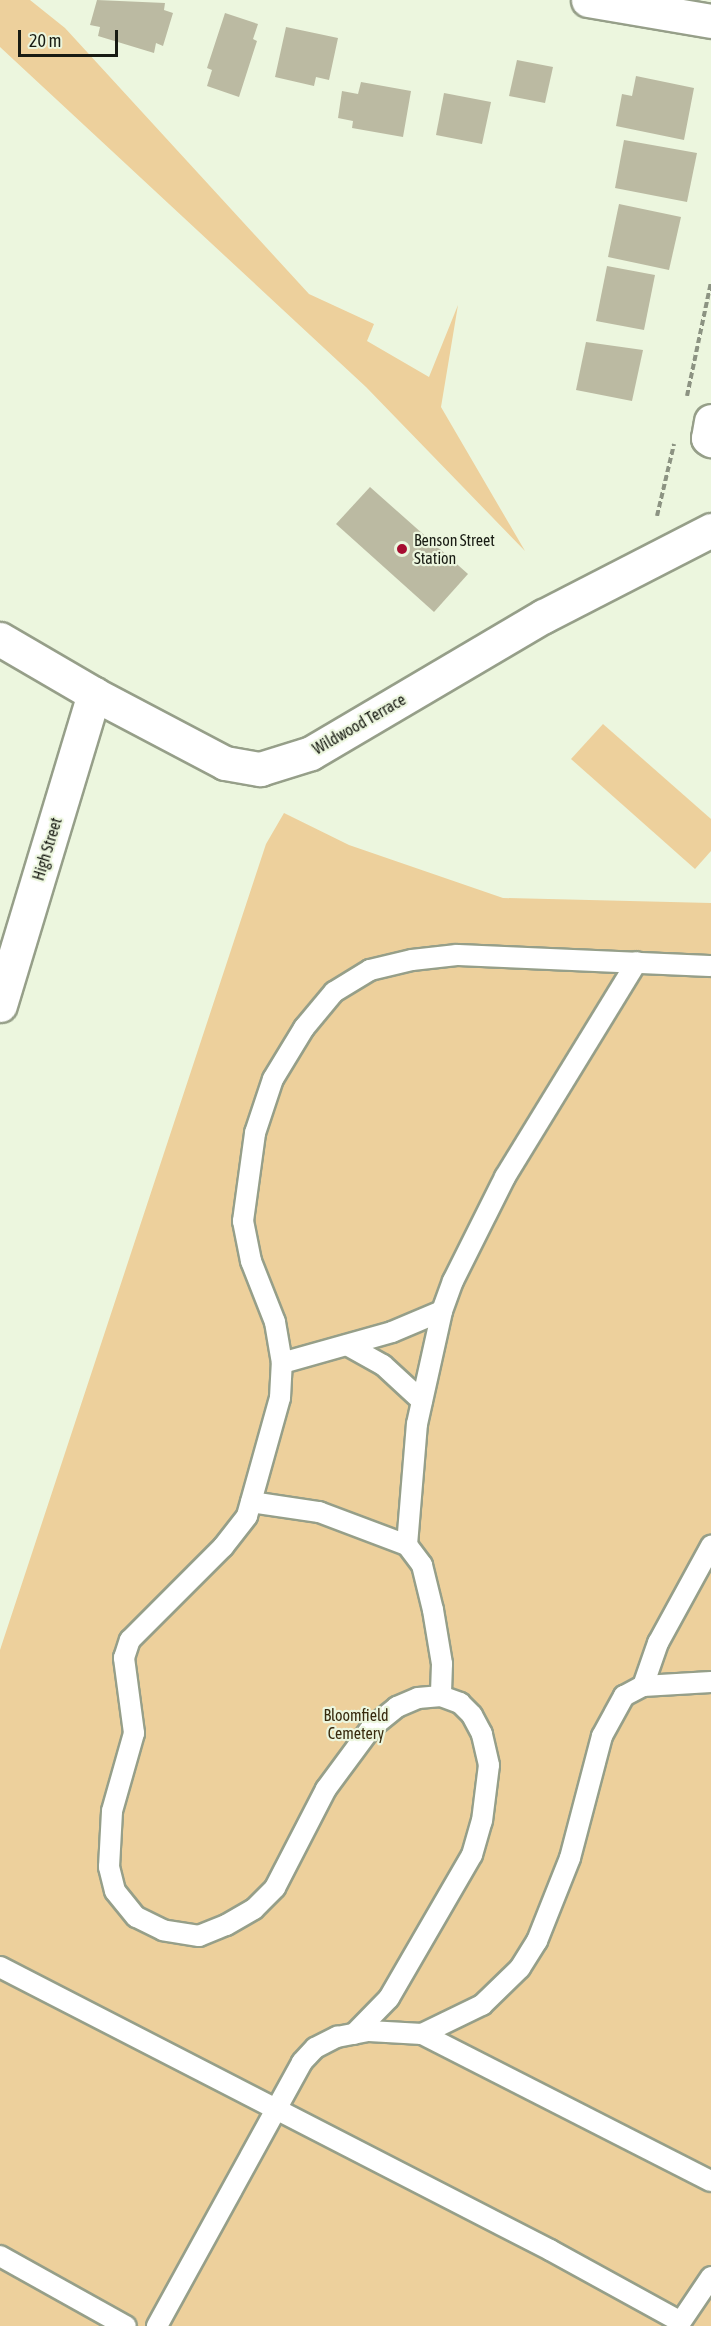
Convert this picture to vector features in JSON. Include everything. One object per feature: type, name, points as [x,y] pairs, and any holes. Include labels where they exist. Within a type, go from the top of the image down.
[{"type":"street","points":[[588,0],[711,21]]},
{"type":"street","points":[[711,421],[708,438],[711,440]]},
{"type":"street","name":"Wildwood Terrace","points":[[0,639],[94,694],[225,763],[260,769],[311,753],[544,616],[711,530]]},
{"type":"street","name":"High Street","points":[[0,1005],[94,694]]},
{"type":"lane","points":[[354,2034],[389,1998],[448,1900],[472,1855],[482,1821],[489,1765],[482,1734],[472,1715],[460,1702],[441,1696],[418,1698],[397,1707],[371,1728],[326,1789],[275,1888],[254,1909],[199,1936],[163,1929],[136,1917],[115,1891],[109,1867],[112,1811],[134,1733],[124,1658],[130,1640],[224,1547],[247,1516],[280,1398],[282,1363],[275,1322],[251,1261],[243,1221],[247,1175],[255,1133],[273,1079],[304,1028],[334,992],[370,970],[411,960],[457,955],[711,966]]},
{"type":"lane","points":[[407,1545],[422,1401],[442,1311],[480,1220],[564,1075],[637,962]]},
{"type":"lane","points":[[282,1363],[392,1332],[442,1311]]},
{"type":"lane","points":[[347,1345],[383,1365],[422,1401]]},
{"type":"lane","points":[[251,1502],[319,1512],[407,1545],[422,1565],[434,1610],[442,1664],[441,1696]]},
{"type":"lane","points":[[644,1686],[658,1643],[711,1546]]},
{"type":"lane","points":[[157,2326],[302,2062],[315,2048],[337,2037],[354,2034],[423,2034],[482,2005],[520,1968],[537,1941],[570,1858],[611,1714],[624,1696],[644,1686],[711,1682]]},
{"type":"lane","points":[[0,1967],[277,2108],[679,2324],[711,2277]]},
{"type":"lane","points":[[423,2034],[711,2181]]},
{"type":"lane","points":[[0,2256],[126,2326]]},
{"type":"green space","points":[[0,0],[30,0],[65,28],[309,294],[374,324],[367,341],[429,377],[458,305],[441,407],[525,551],[366,387],[0,47]]},
{"type":"green space","points":[[603,724],[711,819],[711,851],[695,869],[571,759]]},
{"type":"green space","name":"Bloomfield Cemetery","points":[[284,813],[349,845],[503,898],[711,903],[711,2326],[0,2326],[0,1650],[266,844]]},
{"type":"building","points":[[97,0],[165,3],[164,10],[173,13],[163,46],[156,43],[154,53],[98,36],[100,27],[90,25]]},
{"type":"building","points":[[225,13],[258,24],[253,39],[257,41],[239,97],[207,86],[212,70],[207,68]]},
{"type":"building","points":[[286,27],[338,38],[329,80],[316,77],[314,86],[275,77]]},
{"type":"building","points":[[517,60],[553,67],[545,103],[509,96]]},
{"type":"building","points":[[636,76],[694,88],[684,140],[616,126],[622,94],[632,96]]},
{"type":"building","points":[[361,82],[411,91],[403,137],[352,128],[353,121],[338,118],[342,91],[358,94]]},
{"type":"building","points":[[444,93],[491,102],[482,144],[436,135]]},
{"type":"building","points":[[624,140],[697,153],[687,202],[615,188]]},
{"type":"building","points":[[619,204],[681,217],[669,270],[608,257]]},
{"type":"building","points":[[607,266],[655,275],[644,330],[596,321]]},
{"type":"building","points":[[586,342],[643,350],[632,401],[576,390]]},
{"type":"building","name":"Benson Street Station","points":[[370,487],[468,574],[434,612],[336,524]]},
{"type":"place","name":"Benson Street Station","points":[[402,549]]}]
